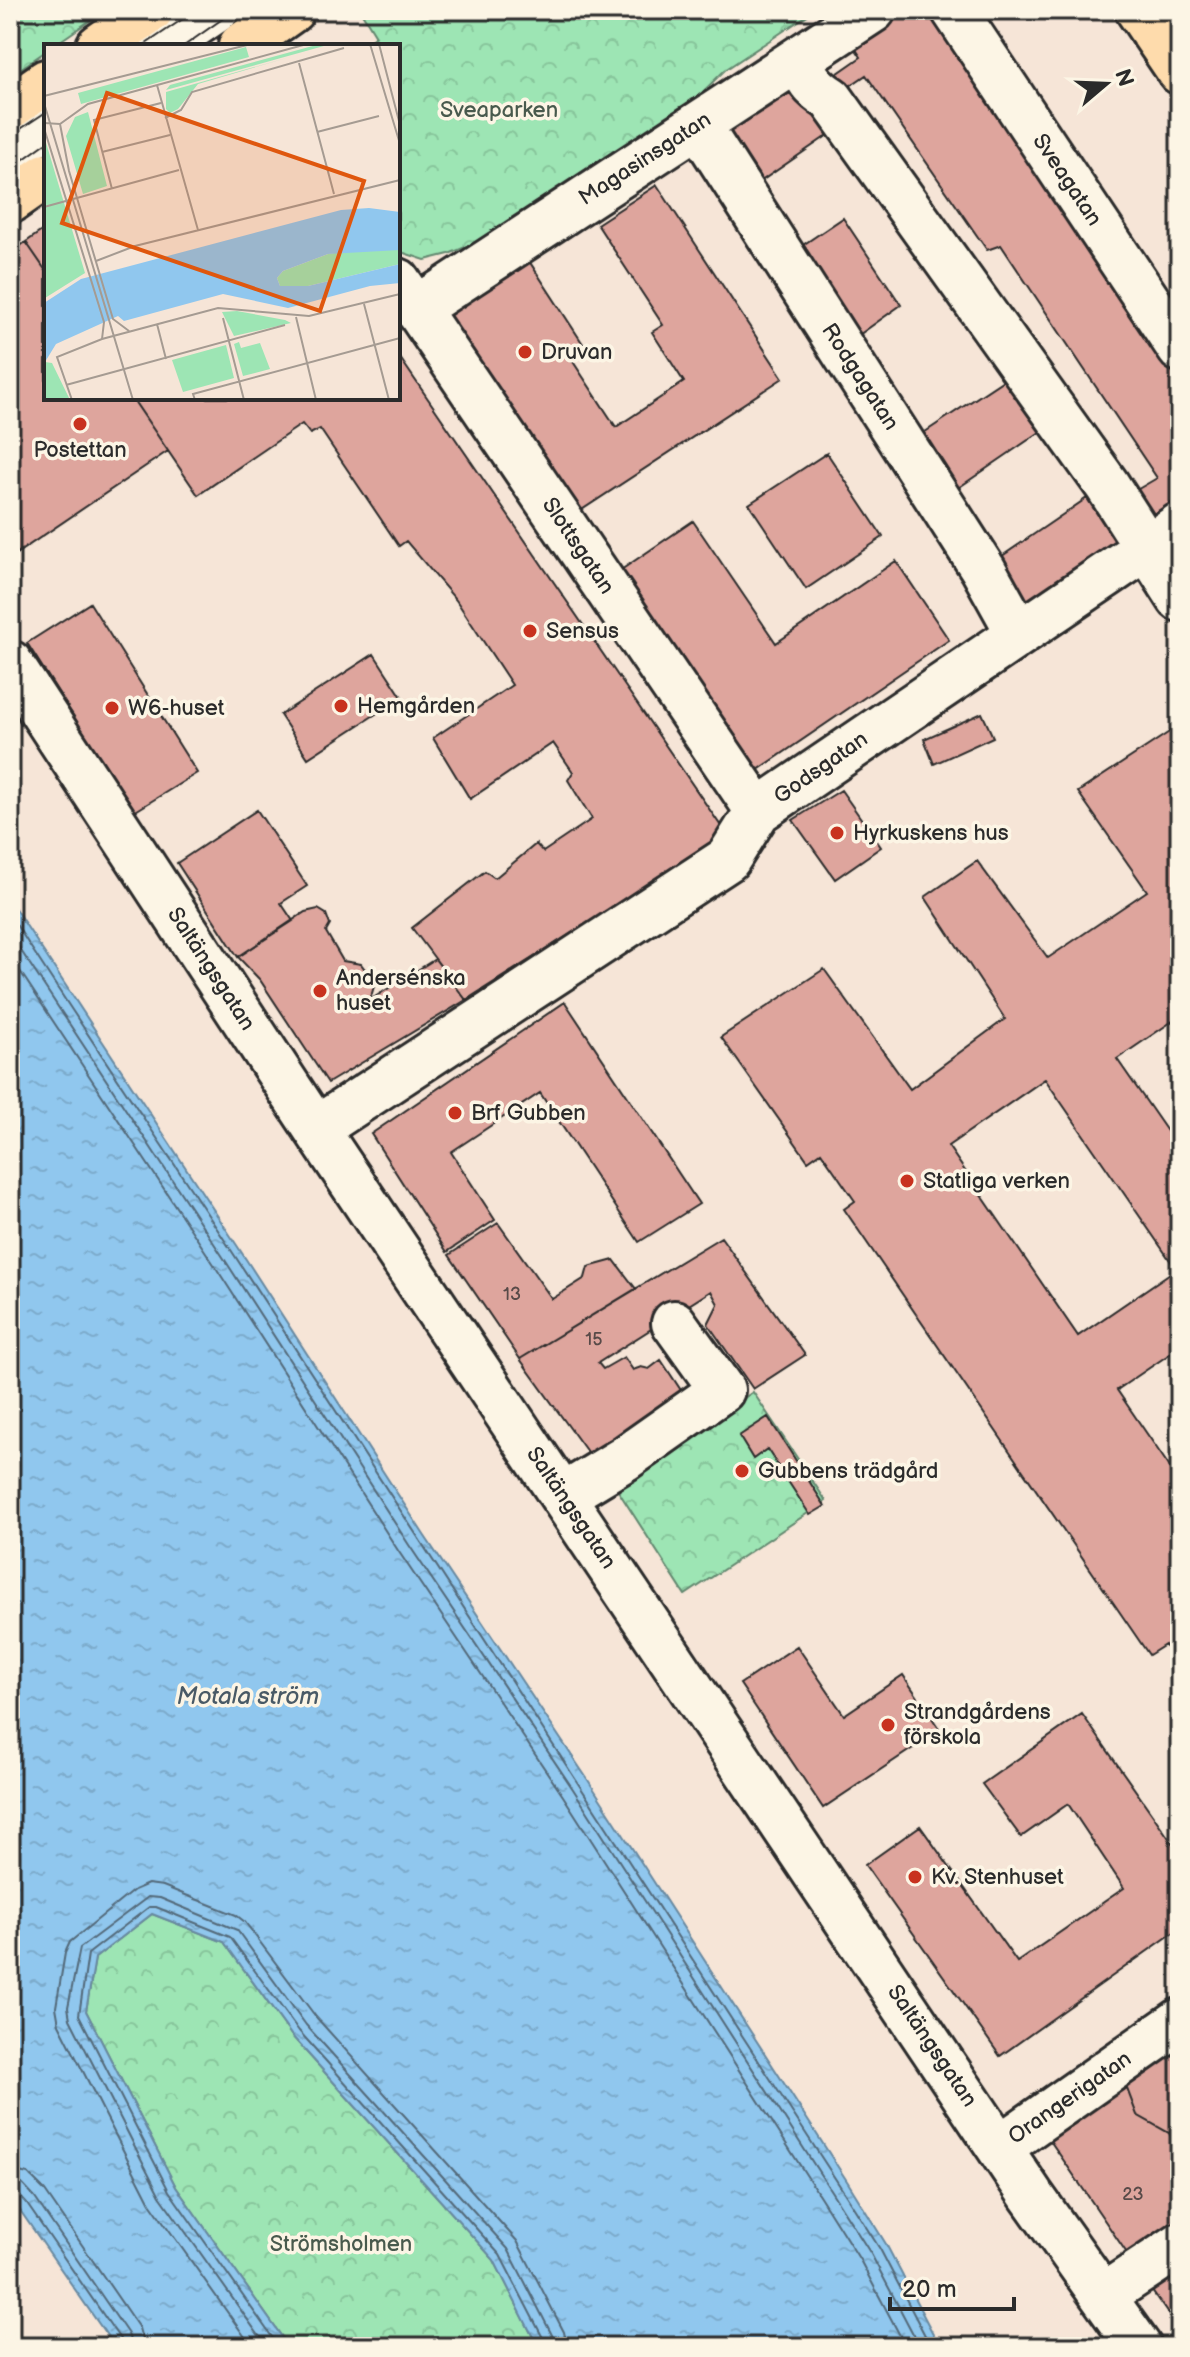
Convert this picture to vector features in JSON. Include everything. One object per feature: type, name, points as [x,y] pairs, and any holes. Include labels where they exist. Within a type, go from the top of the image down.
[{"type":"main road","points":[[102,44],[151,10]]},
{"type":"main road","points":[[245,44],[292,10]]},
{"type":"main road","points":[[1138,10],[1180,72]]},
{"type":"main road","points":[[10,107],[44,83]]},
{"type":"main road","points":[[10,201],[44,177]]},
{"type":"street","points":[[166,44],[216,10],[241,44]]},
{"type":"street","name":"Magasinsgatan","points":[[407,295],[693,128],[873,10]]},
{"type":"street","name":"Sveagatan","points":[[954,10],[1180,349]]},
{"type":"street","points":[[800,58],[804,74],[815,89],[831,99],[1107,485],[1163,536],[1180,599]]},
{"type":"street","points":[[10,151],[44,127]]},
{"type":"street","name":"Rodgagatan","points":[[693,128],[708,140],[983,569],[1018,632]]},
{"type":"street","name":"Slottsgatan","points":[[407,295],[758,811]]},
{"type":"street","name":"Godsgatan","points":[[316,1129],[728,859],[758,811],[1163,536]]},
{"type":"street","name":"Saltängsgatan","points":[[10,664],[316,1129],[1000,2147],[1139,2347]]},
{"type":"street","points":[[563,1496],[624,1459],[722,1390],[674,1323]]},
{"type":"street","name":"Orangerigatan","points":[[1000,2147],[1180,2021]]},
{"type":"street","points":[[1103,2296],[1180,2245]]},
{"type":"green space","points":[[10,10],[105,10],[56,44],[44,44],[44,52],[10,76]]},
{"type":"green space","name":"Sveaparken","points":[[360,10],[815,10],[725,70],[679,115],[482,240],[425,260],[400,252],[400,44],[364,44],[376,36]]},
{"type":"green space","points":[[753,1392],[826,1501],[685,1595],[615,1486]]},
{"type":"green space","name":"Strömsholmen","points":[[152,1914],[224,1942],[292,2036],[494,2260],[538,2347],[289,2347],[176,2187],[86,2011],[95,1958]]},
{"type":"water","name":"Motala ström","points":[[10,901],[424,1535],[588,1780],[847,2181],[886,2244],[940,2347],[538,2347],[494,2260],[292,2036],[224,1942],[152,1914],[95,1958],[86,2011],[176,2187],[289,2347],[115,2347],[10,2196]]},
{"type":"building","points":[[891,10],[929,10],[1180,378],[1180,497],[1153,516],[1145,504],[1123,540],[1014,614],[983,569],[1087,498],[1097,513],[1157,478],[1001,245],[987,250],[866,75],[831,99],[847,122],[744,193],[708,140],[804,74],[815,89],[861,57],[849,39]]},
{"type":"building","name":"Druvan","points":[[657,185],[783,378],[577,513],[448,314],[529,261],[585,347],[570,357],[616,427],[684,382],[652,332],[663,325],[597,224]]},
{"type":"building","points":[[843,218],[901,305],[856,337],[797,249]]},
{"type":"building","points":[[44,229],[44,268],[26,242]]},
{"type":"building","name":"Postettan","points":[[26,242],[44,268],[44,400],[133,400],[168,451],[10,558],[10,253]]},
{"type":"building","points":[[400,358],[727,835],[466,1000],[412,928],[485,871],[495,878],[536,844],[543,852],[592,819],[568,780],[573,772],[553,743],[470,799],[433,738],[512,685],[456,600],[406,541],[399,546],[320,429],[310,434],[302,424],[198,495],[133,400],[400,400]]},
{"type":"building","points":[[1005,379],[1040,432],[939,501],[904,446]]},
{"type":"building","points":[[827,453],[883,537],[806,589],[749,504]]},
{"type":"building","points":[[693,521],[776,643],[896,561],[949,640],[758,770],[621,570]]},
{"type":"building","name":"W6-huset","points":[[90,603],[197,773],[134,812],[27,643]]},
{"type":"building","name":"Hemgården","points":[[374,654],[402,697],[308,758],[280,715]]},
{"type":"building","points":[[982,713],[993,737],[934,764],[924,739]]},
{"type":"building","name":"Statliga verken","points":[[1180,725],[1180,1016],[1117,1059],[1180,1150],[1180,1347],[1117,1390],[1180,1482],[1180,1669],[1165,1645],[1149,1655],[844,1209],[855,1201],[821,1152],[808,1161],[721,1037],[824,969],[910,1089],[1005,1019],[925,897],[977,861],[1048,958],[1147,891],[1078,792]],"holes":[[[1045,1079],[1176,1269],[1078,1336],[948,1146]]]},
{"type":"building","name":"Hyrkuskens hus","points":[[841,790],[881,847],[835,879],[793,820]]},
{"type":"building","points":[[257,810],[307,886],[281,903],[293,921],[238,957],[177,863]]},
{"type":"building","name":"Andersénska huset","points":[[318,909],[326,914],[330,925],[326,932],[343,961],[361,964],[375,983],[370,1000],[435,959],[466,1000],[328,1083],[260,980],[238,957],[305,912]]},
{"type":"building","name":"Brf Gubben","points":[[565,1002],[699,1204],[639,1242],[540,1093],[451,1152],[495,1220],[447,1252],[371,1134]]},
{"type":"building","points":[[498,1223],[552,1299],[585,1278],[588,1267],[614,1260],[636,1289],[520,1359],[449,1255]]},
{"type":"building","points":[[721,1237],[805,1355],[753,1389],[708,1324],[718,1304],[711,1291],[598,1363],[603,1369],[624,1357],[633,1370],[641,1367],[649,1369],[661,1360],[692,1407],[598,1467],[520,1359]]},
{"type":"building","points":[[768,1417],[825,1506],[810,1515],[767,1449],[753,1459],[739,1436]]},
{"type":"building","points":[[797,1646],[844,1715],[903,1675],[940,1730],[823,1808],[740,1684]]},
{"type":"building","name":"Kv. Stenhuset","points":[[1082,1714],[1180,1854],[1180,1928],[1000,2056],[865,1865],[920,1826],[1017,1962],[1124,1888],[1068,1804],[1021,1837],[982,1784]]},
{"type":"building","points":[[1180,2048],[1180,2125],[1169,2133],[1137,2115],[1126,2086]]},
{"type":"building","points":[[1126,2086],[1137,2115],[1169,2133],[1180,2150],[1180,2237],[1135,2265],[1049,2139]]},
{"type":"building","points":[[1180,2250],[1180,2331],[1140,2274]]},
{"type":"tram line","points":[[146,44],[196,10]]},
{"type":"tram line","points":[[187,44],[235,10]]},
{"type":"tram line","points":[[10,136],[44,113]]},
{"type":"tram line","points":[[10,169],[44,144]]},
{"type":"place","name":"Druvan","points":[[525,352]]},
{"type":"place","name":"Postettan","points":[[80,424]]},
{"type":"place","name":"Sensus","points":[[530,631]]},
{"type":"place","name":"Hemgården","points":[[341,706]]},
{"type":"place","name":"W6-huset","points":[[112,708]]},
{"type":"place","name":"Hyrkuskens hus","points":[[837,833]]},
{"type":"place","name":"Andersénska huset","points":[[320,991]]},
{"type":"place","name":"Brf Gubben","points":[[455,1113]]},
{"type":"place","name":"Statliga verken","points":[[907,1181]]},
{"type":"place","name":"Gubbens trädgård","points":[[742,1471]]},
{"type":"place","name":"Strandgårdens förskola","points":[[888,1725]]},
{"type":"place","name":"Kv. Stenhuset","points":[[915,1877]]}]
